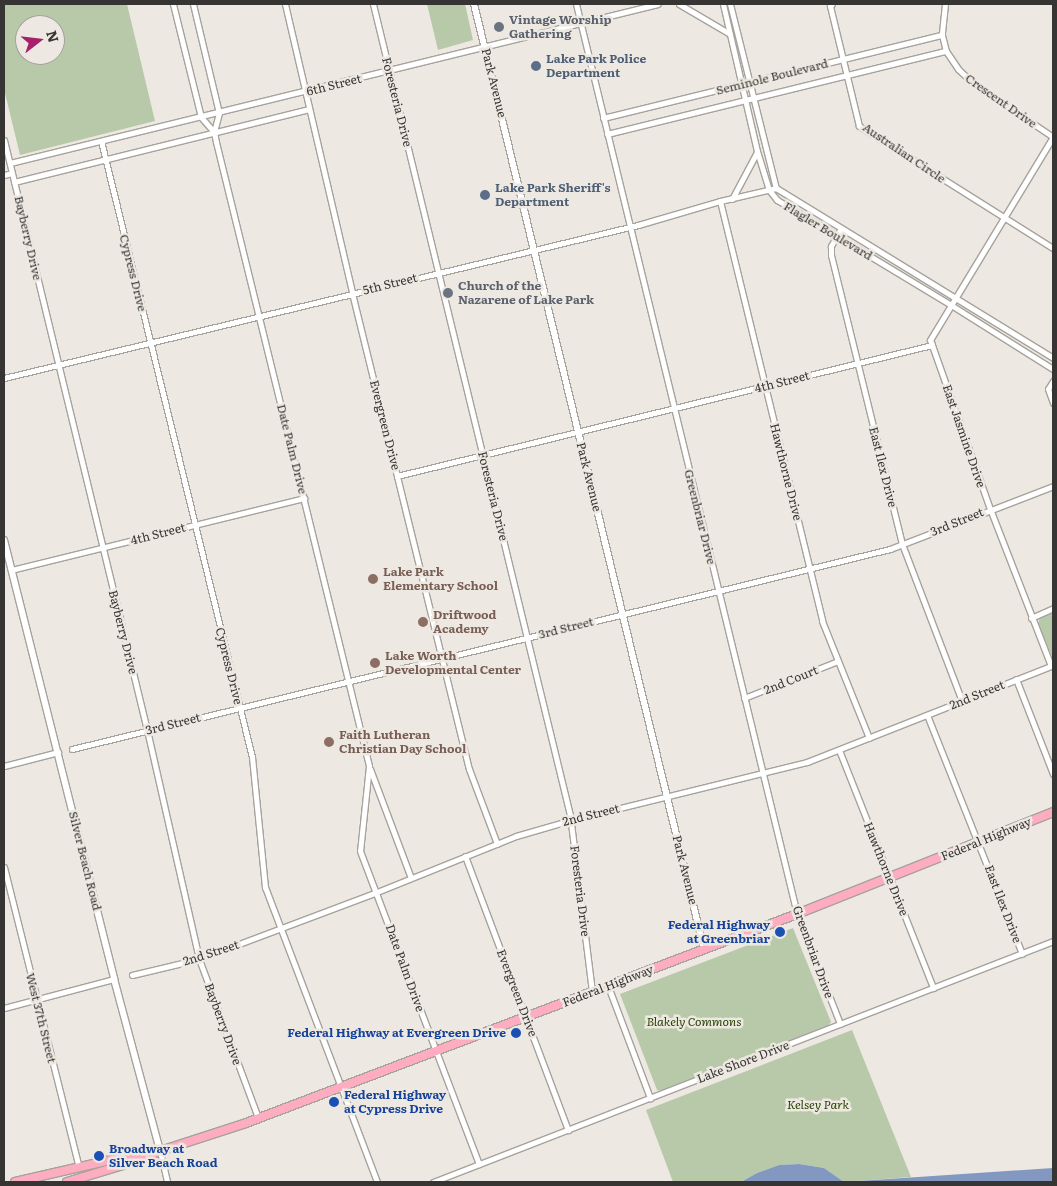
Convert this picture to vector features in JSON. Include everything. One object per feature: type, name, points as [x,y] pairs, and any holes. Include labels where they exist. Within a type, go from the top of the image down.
[{"type":"main road","name":"Federal Highway","points":[[159,1152],[258,1118],[704,950],[1053,812]]},
{"type":"main road","points":[[15,1182],[34,1180],[145,1152],[159,1152]]},
{"type":"main road","points":[[67,1182],[146,1158],[159,1152]]},
{"type":"street","name":"Date Palm Drive","points":[[173,4],[201,117],[214,132],[369,766],[411,878]]},
{"type":"street","name":"Date Palm Drive","points":[[194,4],[219,113],[214,132]]},
{"type":"street","name":"Evergreen Drive","points":[[285,4],[352,293],[468,769],[497,844]]},
{"type":"street","name":"Foresteria Drive","points":[[373,4],[571,820],[592,992]]},
{"type":"street","name":"Park Avenue","points":[[474,4],[704,950]]},
{"type":"street","name":"Greenbriar Drive","points":[[576,4],[606,134],[797,914],[840,1024]]},
{"type":"street","name":"6th Street","points":[[10,163],[306,92],[658,4]]},
{"type":"street","points":[[679,4],[730,34]]},
{"type":"street","points":[[723,4],[769,190]]},
{"type":"street","name":"Flagler Boulevard","points":[[730,4],[776,188],[1053,358]]},
{"type":"street","name":"Australian Circle","points":[[832,4],[830,6],[859,126],[1053,248]]},
{"type":"street","name":"Crescent Drive","points":[[945,4],[942,36],[946,51],[965,77],[1053,137]]},
{"type":"street","name":"Seminole Boulevard","points":[[603,118],[942,36]]},
{"type":"street","name":"Seminole Boulevard","points":[[606,134],[946,51]]},
{"type":"street","name":"6th Street","points":[[14,182],[310,110]]},
{"type":"street","points":[[932,345],[930,340],[1053,137]]},
{"type":"street","name":"Bayberry Drive","points":[[4,140],[147,730],[199,959],[258,1118]]},
{"type":"street","name":"Cypress Drive","points":[[101,142],[252,757],[265,887],[377,1182]]},
{"type":"street","points":[[732,199],[758,151]]},
{"type":"street","points":[[4,175],[12,174]]},
{"type":"street","name":"5th Street","points":[[4,378],[533,250],[776,188]]},
{"type":"street","name":"Flagler Boulevard","points":[[769,190],[777,200],[951,304],[1053,369]]},
{"type":"street","name":"Hawthorne Drive","points":[[720,201],[822,620],[869,738]]},
{"type":"street","name":"East Ilex Drive","points":[[840,228],[831,246],[831,255],[902,544],[962,701]]},
{"type":"street","name":"4th Street","points":[[397,476],[932,345]]},
{"type":"street","name":"East Jasmine Drive","points":[[932,345],[990,509],[1031,618],[1052,665]]},
{"type":"street","points":[[1053,381],[1048,389],[1053,403]]},
{"type":"street","name":"3rd Street","points":[[72,749],[718,591],[902,544],[1053,486]]},
{"type":"street","name":"4th Street","points":[[11,570],[304,498]]},
{"type":"street","name":"Silver Beach Road","points":[[4,540],[167,1182]]},
{"type":"street","points":[[1031,618],[1053,608]]},
{"type":"street","name":"2nd Court","points":[[744,698],[838,661]]},
{"type":"street","name":"2nd Street","points":[[132,975],[199,959],[377,892],[497,844],[571,820],[807,762],[1052,665]]},
{"type":"street","points":[[1016,679],[1053,774]]},
{"type":"street","name":"East Ilex Drive","points":[[927,715],[1022,954]]},
{"type":"street","name":"Hawthorne Drive","points":[[838,750],[933,988]]},
{"type":"street","points":[[4,766],[58,752]]},
{"type":"street","name":"Date Palm Drive","points":[[369,766],[360,851],[479,1164]]},
{"type":"street","name":"Evergreen Drive","points":[[465,856],[568,1130]]},
{"type":"street","name":"West 37th Street","points":[[4,867],[78,1168]]},
{"type":"street","name":"Lake Shore Drive","points":[[433,1182],[1053,941]]},
{"type":"street","points":[[4,1008],[114,979]]},
{"type":"street","points":[[608,986],[650,1098]]},
{"type":"green space","points":[[127,4],[155,121],[20,155],[4,89],[4,5]]},
{"type":"green space","points":[[427,4],[465,4],[473,40],[438,50]]},
{"type":"green space","points":[[1053,612],[1053,659],[1038,624],[1040,617]]},
{"type":"green space","name":"Blakely Commons","points":[[793,928],[831,1022],[828,1026],[661,1091],[657,1090],[620,994]]},
{"type":"green space","name":"Kelsey Park","points":[[852,1030],[911,1177],[844,1182],[824,1168],[799,1164],[779,1165],[757,1173],[741,1182],[673,1182],[646,1110]]},
{"type":"water","points":[[799,1164],[824,1168],[844,1182],[741,1182],[757,1173],[779,1165]]},
{"type":"water","points":[[1053,1168],[1053,1182],[844,1182]]},
{"type":"place","name":"Vintage Worship Gathering","points":[[499,27]]},
{"type":"place","name":"Lake Park Police Department","points":[[536,66]]},
{"type":"place","name":"Lake Park Sheriff's Department","points":[[485,195]]},
{"type":"place","name":"Church of the Nazarene of Lake Park","points":[[448,293]]},
{"type":"place","name":"Lake Park Elementary School","points":[[373,579]]},
{"type":"place","name":"Driftwood Academy","points":[[423,622]]},
{"type":"place","name":"Lake Worth Developmental Center","points":[[375,663]]},
{"type":"place","name":"Faith Lutheran Christian Day School","points":[[329,742]]},
{"type":"place","name":"Federal Highway at Greenbriar","points":[[780,932]]},
{"type":"place","name":"Federal Highway at Evergreen Drive","points":[[516,1033]]},
{"type":"place","name":"Federal Highway at Cypress Drive","points":[[334,1102]]},
{"type":"place","name":"Broadway at Silver Beach Road","points":[[99,1156]]}]
